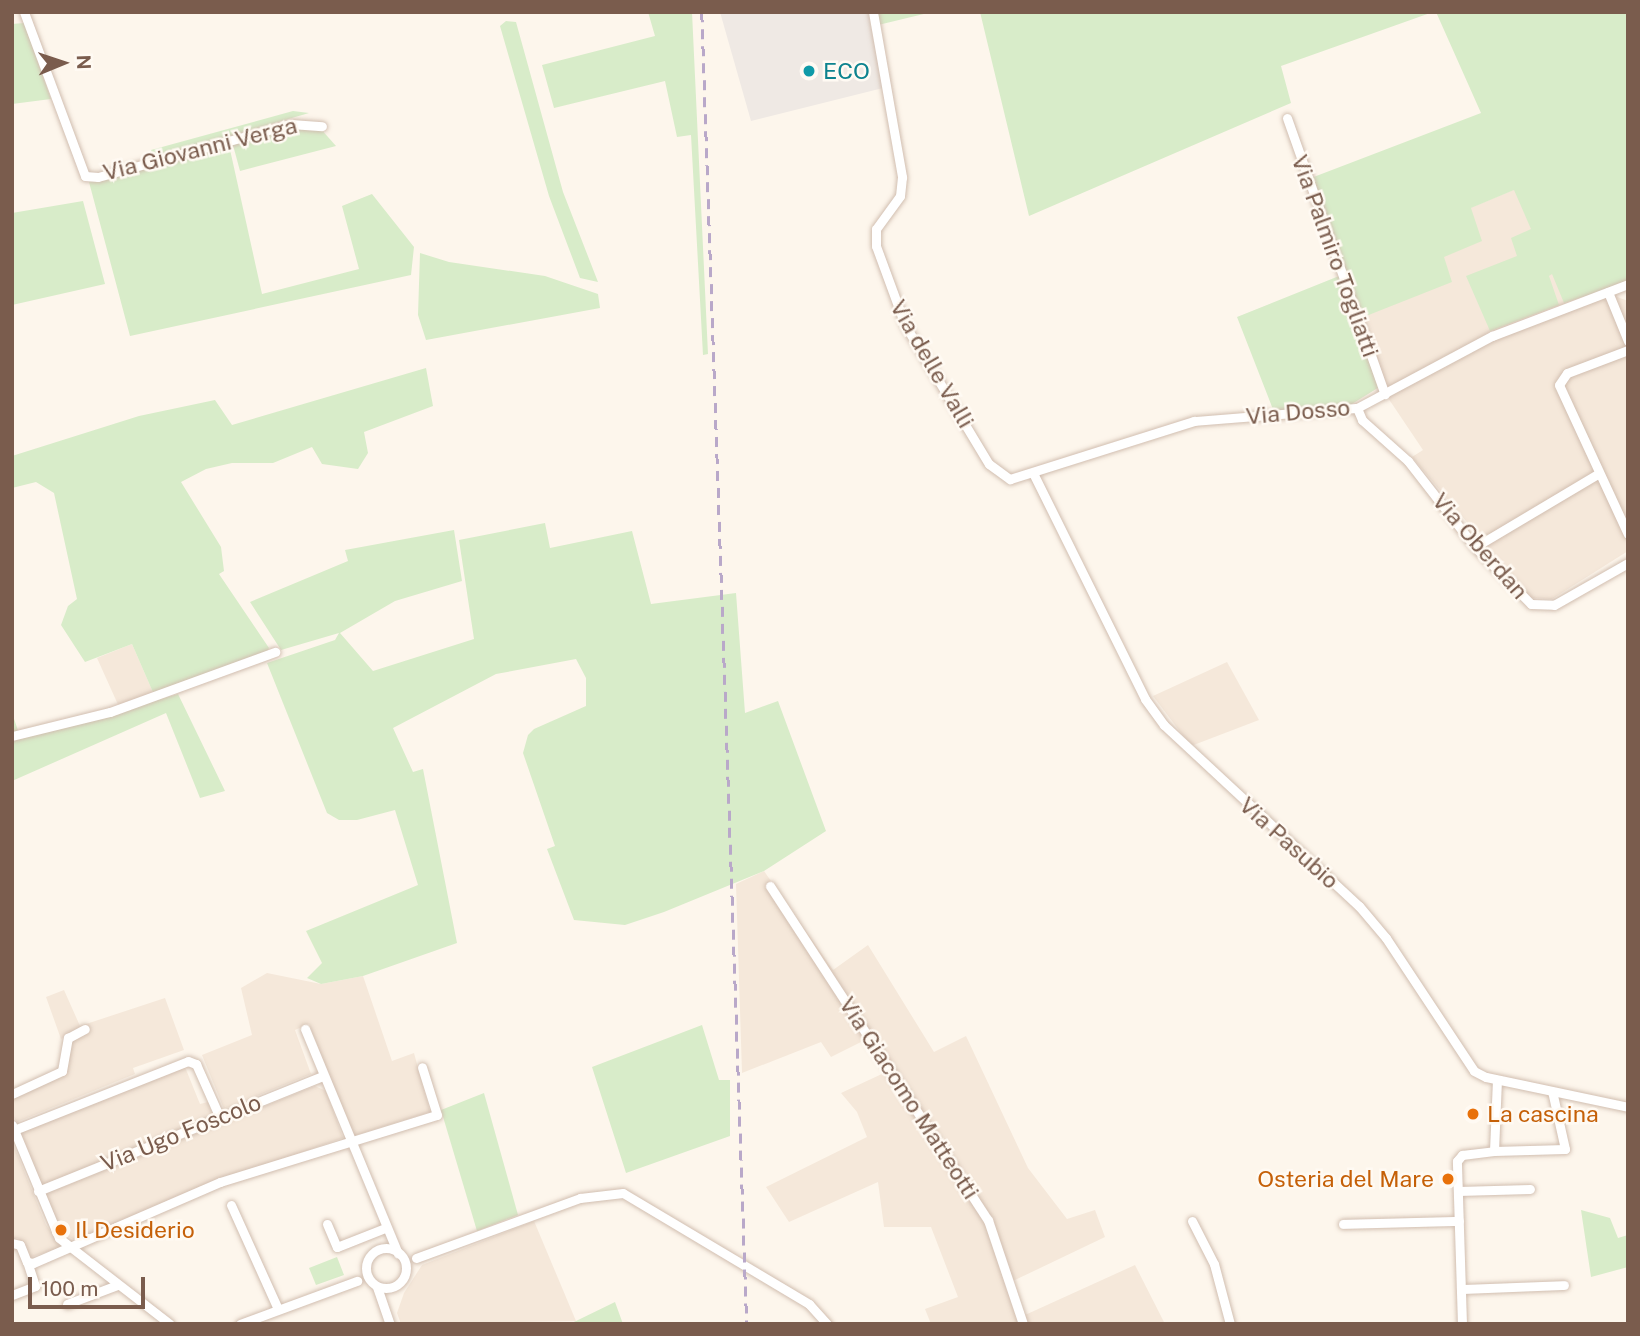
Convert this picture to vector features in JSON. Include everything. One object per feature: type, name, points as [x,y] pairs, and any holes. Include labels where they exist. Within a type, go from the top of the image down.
[{"type":"street","name":"Via Giovanni Verga","points":[[24,12],[85,176],[98,177],[291,124],[322,126]]},
{"type":"street","name":"Via delle Valli","points":[[873,12],[902,177],[900,196],[876,229],[876,246],[887,281],[905,325],[989,464],[1010,480],[1034,475]]},
{"type":"street","name":"Via Palmiro Togliatti","points":[[1287,118],[1385,394]]},
{"type":"street","name":"Via Dosso","points":[[1034,475],[1194,421],[1357,408],[1492,335],[1628,284]]},
{"type":"street","points":[[1608,292],[1623,316],[1628,341]]},
{"type":"street","points":[[1628,350],[1567,373],[1559,385],[1628,534]]},
{"type":"street","name":"Via Oberdan","points":[[1357,408],[1362,420],[1408,461],[1475,547],[1523,599],[1538,607],[1554,606],[1628,563]]},
{"type":"street","points":[[1475,547],[1599,473]]},
{"type":"street","name":"Via Pasubio","points":[[1034,475],[1146,699],[1164,725],[1359,906],[1386,937],[1457,1050],[1474,1071],[1497,1080],[1628,1107]]},
{"type":"street","points":[[12,736],[125,707],[275,652]]},
{"type":"street","name":"Via Giacomo Matteotti","points":[[770,886],[988,1220],[1023,1324]]},
{"type":"street","points":[[12,1094],[62,1071],[66,1042],[85,1029]]},
{"type":"street","points":[[305,1029],[405,1272]]},
{"type":"street","points":[[170,1324],[70,1249],[56,1233],[13,1127],[188,1061],[195,1064],[220,1118]]},
{"type":"street","points":[[27,1262],[70,1249],[220,1182],[437,1115],[422,1067]]},
{"type":"street","name":"Via Ugo Foscolo","points":[[38,1191],[323,1076]]},
{"type":"street","points":[[1494,1151],[1497,1080]]},
{"type":"street","points":[[1462,1324],[1457,1161],[1462,1155],[1494,1151],[1565,1149],[1552,1091]]},
{"type":"street","points":[[1458,1191],[1530,1189]]},
{"type":"street","points":[[387,1309],[396,1285],[416,1258],[604,1192],[638,1198],[817,1310],[827,1324]]},
{"type":"street","points":[[231,1205],[278,1309]]},
{"type":"street","points":[[1192,1221],[1214,1264],[1230,1324]]},
{"type":"street","points":[[1343,1224],[1459,1221]]},
{"type":"street","points":[[327,1224],[337,1247],[385,1228]]},
{"type":"street","points":[[357,1281],[378,1250],[385,1228]]},
{"type":"street","points":[[12,1243],[20,1245],[35,1286],[12,1295]]},
{"type":"street","points":[[378,1250],[416,1258]]},
{"type":"street","points":[[366,1267],[387,1309],[390,1324]]},
{"type":"street","points":[[240,1324],[357,1281],[396,1285]]},
{"type":"street","points":[[67,1304],[117,1285]]},
{"type":"street","points":[[1461,1289],[1564,1286]]},
{"type":"shaded area","points":[[720,12],[868,12],[883,88],[751,121]]},
{"type":"shaded area","points":[[1518,188],[1601,291],[1628,301],[1628,551],[1552,599],[1531,598],[1412,457],[1423,450],[1380,386],[1356,320],[1443,257],[1470,208]]},
{"type":"shaded area","points":[[132,644],[155,697],[120,709],[97,658]]},
{"type":"shaded area","points":[[1227,662],[1259,720],[1191,746],[1153,696]]},
{"type":"shaded area","points":[[764,871],[833,970],[868,945],[934,1052],[966,1036],[1028,1168],[1067,1219],[1095,1210],[1105,1237],[1013,1281],[1025,1315],[1135,1265],[1165,1324],[931,1324],[925,1309],[958,1297],[931,1227],[884,1227],[878,1182],[789,1222],[766,1187],[867,1137],[857,1112],[841,1093],[884,1073],[863,1041],[831,1057],[821,1042],[742,1073],[736,884]]},
{"type":"shaded area","points":[[267,973],[321,984],[363,976],[392,1061],[414,1053],[430,1112],[353,1136],[309,1024],[295,1030],[311,1074],[224,1109],[202,1055],[252,1035],[241,988]]},
{"type":"shaded area","points":[[64,990],[80,1026],[165,998],[184,1050],[133,1068],[135,1074],[17,1122],[12,1115],[14,1097],[64,1075],[68,1068],[70,1044],[79,1028],[61,1039],[46,997]]},
{"type":"shaded area","points":[[185,1067],[200,1104],[208,1102],[214,1118],[42,1185],[20,1131]]},
{"type":"shaded area","points":[[315,1086],[326,1091],[343,1138],[220,1180],[77,1241],[60,1232],[45,1194]]},
{"type":"shaded area","points":[[12,1141],[46,1225],[62,1247],[28,1258],[18,1238],[12,1239]]},
{"type":"shaded area","points":[[534,1221],[576,1321],[401,1324],[397,1313],[404,1293],[422,1265]]},
{"type":"green space","points":[[648,12],[692,12],[708,354],[703,355],[691,135],[677,137],[665,81],[554,108],[542,65],[655,36]]},
{"type":"green space","points":[[870,12],[932,12],[874,26]]},
{"type":"green space","points":[[980,12],[1433,12],[1281,66],[1291,103],[1029,216]]},
{"type":"green space","points":[[1436,12],[1628,12],[1628,282],[1564,303],[1552,274],[1549,276],[1559,305],[1490,331],[1466,276],[1517,256],[1511,238],[1531,229],[1514,190],[1471,208],[1482,241],[1444,257],[1452,282],[1356,320],[1381,386],[1347,407],[1274,412],[1237,317],[1344,274],[1311,178],[1481,113]]},
{"type":"green space","points":[[506,21],[516,22],[563,192],[598,282],[580,278],[549,196],[500,26]]},
{"type":"green space","points":[[24,23],[51,99],[12,104],[12,24]]},
{"type":"green space","points":[[293,111],[309,113],[152,159],[151,150]]},
{"type":"green space","points":[[291,128],[320,128],[336,146],[240,171],[233,145]]},
{"type":"green space","points":[[229,145],[262,294],[359,269],[342,206],[372,194],[414,247],[411,275],[130,336],[89,182]]},
{"type":"green space","points":[[83,201],[105,284],[12,305],[12,213]]},
{"type":"green space","points":[[420,253],[449,262],[545,276],[598,294],[600,308],[426,340],[418,315]]},
{"type":"green space","points":[[426,368],[433,406],[364,432],[368,453],[358,469],[322,464],[312,447],[273,463],[232,463],[206,469],[181,482],[221,547],[224,571],[219,574],[269,648],[266,654],[155,697],[132,644],[85,662],[61,625],[68,606],[77,599],[54,493],[36,482],[12,488],[12,456],[139,416],[215,400],[232,425]]},
{"type":"green space","points":[[545,523],[550,548],[632,531],[651,604],[736,593],[745,713],[778,701],[826,831],[764,871],[664,912],[625,925],[574,920],[547,849],[555,846],[523,753],[528,735],[534,729],[586,706],[586,678],[576,659],[496,674],[393,728],[413,772],[423,769],[457,943],[363,976],[321,984],[307,978],[322,963],[306,931],[418,885],[395,810],[357,820],[339,820],[327,813],[267,663],[335,640],[339,633],[281,650],[250,602],[348,561],[345,550],[454,530],[462,581],[395,601],[340,633],[373,671],[474,639],[459,540]]},
{"type":"green space","points":[[178,694],[225,791],[200,798],[166,713],[12,781],[12,713],[21,739]]},
{"type":"green space","points":[[702,1025],[719,1080],[730,1080],[730,1136],[626,1173],[592,1067]]},
{"type":"green space","points":[[484,1093],[518,1215],[477,1231],[441,1110]]},
{"type":"green space","points":[[1581,1210],[1610,1218],[1618,1238],[1628,1235],[1628,1267],[1591,1277]]},
{"type":"green space","points":[[337,1257],[344,1275],[316,1285],[309,1268]]},
{"type":"green space","points":[[615,1302],[623,1324],[569,1324],[576,1321]]},
{"type":"railway","points":[[702,12],[747,1324]]},
{"type":"place","name":"ECO","points":[[809,71]]},
{"type":"place","name":"La cascina","points":[[1473,1114]]},
{"type":"place","name":"Osteria del Mare","points":[[1448,1179]]},
{"type":"place","name":"Il Desiderio","points":[[61,1230]]}]
